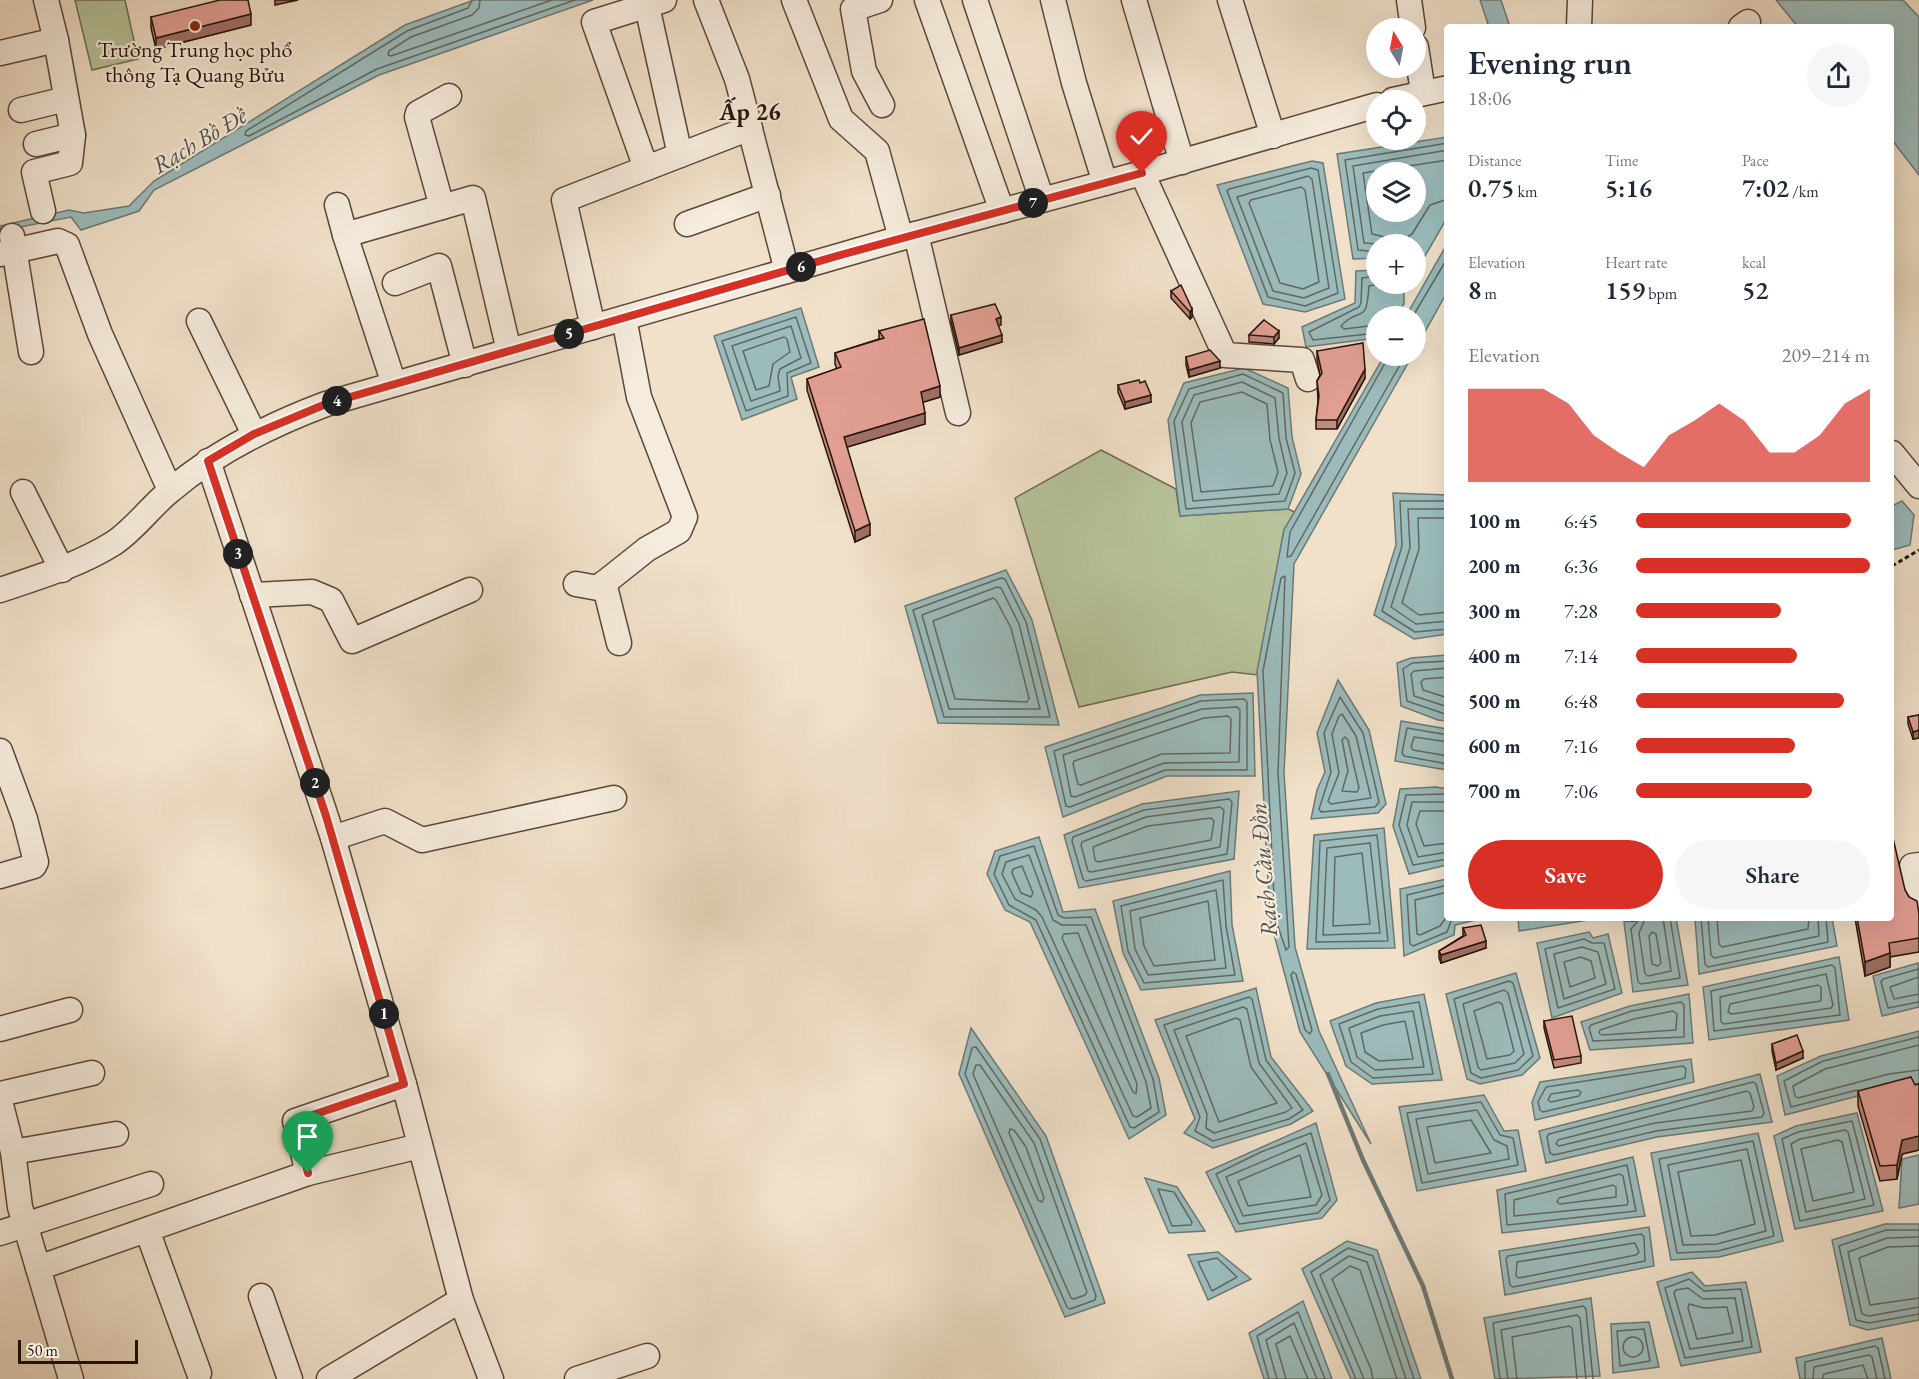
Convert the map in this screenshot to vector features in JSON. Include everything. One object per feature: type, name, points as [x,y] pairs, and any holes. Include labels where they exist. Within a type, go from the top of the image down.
[{"type":"street","points":[[43,211],[34,172],[70,163],[73,135],[56,40],[46,0]]},
{"type":"street","points":[[706,0],[738,79],[787,271]]},
{"type":"street","points":[[794,0],[842,118],[877,151],[909,236],[958,413]]},
{"type":"street","points":[[880,0],[853,9],[864,71],[882,105]]},
{"type":"street","points":[[927,0],[1002,211]]},
{"type":"street","points":[[975,0],[1042,200]]},
{"type":"street","points":[[1053,0],[1074,83],[1105,183]]},
{"type":"street","points":[[1134,0],[1182,162]]},
{"type":"street","points":[[1230,0],[1273,136]]},
{"type":"street","points":[[1408,0],[1411,18]]},
{"type":"street","points":[[1579,24],[1580,0]]},
{"type":"street","points":[[646,168],[594,22],[655,3],[680,155]]},
{"type":"street","points":[[0,53],[56,40]]},
{"type":"street","points":[[1426,92],[1444,89]]},
{"type":"street","points":[[442,207],[417,117],[418,113],[449,96]]},
{"type":"street","points":[[21,110],[66,99]]},
{"type":"street","points":[[0,590],[62,570],[115,542],[170,490],[208,461],[254,434],[326,404],[909,236],[1182,162],[1366,108]]},
{"type":"street","points":[[593,327],[564,200],[750,128]]},
{"type":"street","points":[[36,144],[73,135]]},
{"type":"street","points":[[1142,173],[1225,355],[1302,360],[1308,379]]},
{"type":"street","points":[[687,224],[768,195]]},
{"type":"street","points":[[345,235],[473,198],[509,351]]},
{"type":"street","points":[[337,205],[394,384]]},
{"type":"street","points":[[31,352],[9,247],[58,241],[67,245],[100,334],[170,490]]},
{"type":"street","points":[[395,283],[439,266],[465,365]]},
{"type":"street","points":[[576,584],[598,588],[646,549],[679,531],[685,517],[639,397],[624,318]]},
{"type":"street","points":[[199,321],[254,434]]},
{"type":"street","points":[[1894,455],[1919,486]]},
{"type":"street","points":[[208,461],[333,838],[404,1084],[461,1300],[491,1379]]},
{"type":"street","points":[[23,492],[62,570]]},
{"type":"street","points":[[604,583],[619,643]]},
{"type":"street","points":[[252,595],[312,592],[331,600],[352,641],[470,590]]},
{"type":"street","points":[[0,751],[25,819],[36,862],[34,867],[0,876]]},
{"type":"street","points":[[333,838],[385,821],[422,840],[614,798]]},
{"type":"street","points":[[1919,865],[1912,866],[1919,902]]},
{"type":"street","points":[[0,1029],[70,1010]]},
{"type":"street","points":[[0,1095],[92,1073]]},
{"type":"street","points":[[308,1173],[295,1121],[404,1084]]},
{"type":"street","points":[[0,1101],[13,1152],[25,1223],[71,1379]]},
{"type":"street","points":[[13,1152],[116,1134]]},
{"type":"street","points":[[38,1268],[308,1173],[420,1146]]},
{"type":"street","points":[[0,1233],[151,1184]]},
{"type":"street","points":[[147,1230],[199,1373]]},
{"type":"street","points":[[261,1296],[291,1379]]},
{"type":"street","points":[[329,1379],[461,1300]]},
{"type":"street","points":[[577,1379],[647,1356]]},
{"type":"path","points":[[1894,565],[1919,550]]},
{"type":"green space","points":[[75,0],[125,0],[138,59],[92,70]]},
{"type":"green space","points":[[1101,450],[1176,489],[1180,516],[1288,509],[1295,512],[1284,530],[1258,675],[1232,672],[1079,707],[1015,498]]},
{"type":"water","points":[[474,0],[593,0],[379,75],[154,190],[139,211],[81,230],[71,217],[0,231],[0,226],[69,210],[84,213],[129,206],[154,181],[405,25]]},
{"type":"water","points":[[1480,0],[1501,0],[1509,24],[1488,24]]},
{"type":"water","points":[[1776,0],[1903,0],[1919,17],[1919,175],[1894,143],[1894,24],[1796,24]]},
{"type":"water","points":[[1444,137],[1444,223],[1426,254],[1426,234],[1366,234],[1366,258],[1353,259],[1337,154],[1366,150],[1426,150],[1426,140]]},
{"type":"water","points":[[1312,161],[1323,163],[1345,299],[1305,312],[1263,304],[1217,185]]},
{"type":"water","points":[[1444,249],[1444,297],[1426,330],[1426,306],[1412,306],[1419,294],[1426,294],[1426,281]]},
{"type":"water","points":[[1356,271],[1366,271],[1366,294],[1404,294],[1404,304],[1402,306],[1366,306],[1366,339],[1306,347],[1302,327],[1355,303]]},
{"type":"water","points":[[801,308],[819,367],[791,377],[797,399],[742,420],[714,336]]},
{"type":"water","points":[[1378,366],[1406,366],[1294,564],[1284,773],[1295,947],[1319,1031],[1371,1144],[1300,1032],[1270,919],[1257,671],[1284,530]]},
{"type":"water","points":[[1244,368],[1288,388],[1292,437],[1301,474],[1288,509],[1180,516],[1168,420],[1184,383]]},
{"type":"water","points":[[1393,493],[1444,495],[1444,634],[1414,639],[1374,615],[1396,545]]},
{"type":"water","points":[[1902,501],[1914,515],[1910,545],[1894,549],[1894,505]]},
{"type":"water","points":[[1006,570],[1032,620],[1059,725],[938,723],[905,606]]},
{"type":"water","points":[[1444,655],[1444,721],[1401,706],[1397,663],[1411,658]]},
{"type":"water","points":[[1338,680],[1369,730],[1386,804],[1378,813],[1311,819],[1317,790],[1325,772],[1317,733]]},
{"type":"water","points":[[1253,693],[1255,776],[1167,776],[1063,817],[1045,747],[1200,695]]},
{"type":"water","points":[[1401,721],[1444,728],[1444,769],[1395,761]]},
{"type":"water","points":[[1444,788],[1444,866],[1409,874],[1393,826],[1400,789]]},
{"type":"water","points":[[1239,791],[1234,859],[1079,888],[1064,835],[1142,804]]},
{"type":"water","points":[[1384,828],[1395,948],[1307,949],[1314,835]]},
{"type":"water","points":[[1039,837],[1063,912],[1095,909],[1159,1078],[1166,1115],[1129,1139],[1030,922],[1005,910],[987,874],[995,851]]},
{"type":"water","points":[[1230,871],[1232,925],[1243,981],[1141,990],[1123,953],[1113,901]]},
{"type":"water","points":[[1444,880],[1444,921],[1472,921],[1455,925],[1454,935],[1404,956],[1400,889]]},
{"type":"water","points":[[1518,921],[1582,921],[1519,931]]},
{"type":"water","points":[[1677,921],[1688,985],[1633,992],[1624,922]]},
{"type":"water","points":[[1695,921],[1833,921],[1837,946],[1699,974]]},
{"type":"water","points":[[1589,932],[1593,938],[1608,934],[1622,993],[1552,1018],[1537,943]]},
{"type":"water","points":[[1839,957],[1849,1020],[1709,1040],[1703,987]]},
{"type":"water","points":[[1918,963],[1919,1007],[1882,1016],[1873,976]]},
{"type":"water","points":[[1516,973],[1540,1058],[1522,1075],[1480,1084],[1467,1079],[1446,994]]},
{"type":"water","points":[[1256,988],[1271,1057],[1313,1111],[1291,1124],[1213,1148],[1184,1133],[1195,1119],[1155,1020]]},
{"type":"water","points":[[1424,994],[1442,1080],[1372,1084],[1346,1066],[1330,1021],[1376,1003]]},
{"type":"water","points":[[1689,994],[1693,1043],[1590,1050],[1581,1022],[1630,1006]]},
{"type":"water","points":[[971,1028],[1046,1136],[1105,1303],[1065,1317],[959,1074]]},
{"type":"water","points":[[1919,1031],[1919,1084],[1892,1087],[1785,1115],[1777,1076],[1821,1056]]},
{"type":"water","points":[[1691,1059],[1694,1082],[1535,1120],[1532,1102],[1540,1082]]},
{"type":"water","points":[[1760,1074],[1772,1122],[1657,1137],[1546,1163],[1539,1131]]},
{"type":"water","points":[[1484,1095],[1504,1131],[1518,1130],[1526,1171],[1417,1191],[1399,1107]]},
{"type":"water","points":[[1857,1113],[1883,1211],[1795,1229],[1774,1136],[1796,1126]]},
{"type":"water","points":[[1316,1123],[1337,1200],[1322,1218],[1236,1232],[1206,1172]]},
{"type":"water","points":[[1758,1133],[1783,1241],[1719,1257],[1671,1260],[1651,1153]]},
{"type":"water","points":[[1919,1155],[1919,1204],[1899,1208],[1902,1159]]},
{"type":"water","points":[[1633,1157],[1645,1216],[1502,1233],[1497,1190]]},
{"type":"water","points":[[1145,1178],[1177,1187],[1205,1231],[1169,1233]]},
{"type":"water","points":[[1885,1224],[1919,1224],[1919,1320],[1868,1330],[1850,1325],[1832,1240]]},
{"type":"water","points":[[1649,1227],[1654,1266],[1505,1295],[1499,1251]]},
{"type":"water","points":[[1347,1241],[1377,1250],[1421,1379],[1351,1379],[1302,1269]]},
{"type":"water","points":[[1218,1252],[1251,1279],[1208,1300],[1188,1255]]},
{"type":"water","points":[[1692,1272],[1705,1286],[1746,1282],[1761,1352],[1681,1366],[1657,1282]]},
{"type":"water","points":[[1591,1298],[1600,1376],[1495,1379],[1484,1318]]},
{"type":"water","points":[[1303,1301],[1332,1379],[1264,1379],[1249,1333]]},
{"type":"water","points":[[1649,1322],[1659,1367],[1613,1373],[1611,1324]]},
{"type":"water","points":[[1882,1338],[1891,1379],[1800,1379],[1796,1358]]},
{"type":"building","points":[[220,0],[248,0],[251,14],[156,38],[151,17]]},
{"type":"building","points":[[1181,285],[1192,309],[1190,312],[1171,291]]},
{"type":"building","points":[[995,304],[1001,317],[996,319],[1002,335],[959,348],[951,315]]},
{"type":"building","points":[[924,319],[940,386],[921,392],[925,413],[844,437],[870,524],[855,531],[807,379],[841,367],[835,353],[884,338],[879,331]]},
{"type":"building","points":[[1264,320],[1279,331],[1274,337],[1249,335]]},
{"type":"building","points":[[1363,343],[1365,369],[1337,420],[1316,420],[1319,396],[1317,381],[1322,373],[1317,351]]},
{"type":"building","points":[[1210,350],[1220,361],[1189,370],[1186,357]]},
{"type":"building","points":[[1139,380],[1140,383],[1145,381],[1151,395],[1125,402],[1118,385]]},
{"type":"building","points":[[1919,715],[1919,730],[1913,732],[1908,717]]},
{"type":"building","points":[[1894,843],[1905,890],[1909,897],[1917,901],[1919,938],[1889,943],[1890,953],[1865,962],[1858,921],[1894,921]]},
{"type":"building","points":[[1481,925],[1486,941],[1441,955],[1439,951],[1466,935],[1463,928]]},
{"type":"building","points":[[1572,1016],[1581,1056],[1554,1060],[1544,1021]]},
{"type":"building","points":[[1797,1035],[1803,1051],[1776,1063],[1772,1044]]},
{"type":"building","points":[[1911,1077],[1915,1085],[1919,1084],[1919,1136],[1902,1140],[1897,1165],[1880,1166],[1858,1091]]},
{"type":"waterway","name":"Rạch Cầu Đồn","points":[[1328,1074],[1363,1160],[1423,1286],[1452,1379]]},
{"type":"place","name":"Trường Trung học phổ thông Tạ Quang Bửu","points":[[195,26]]},
{"type":"district","name":"Ấp 26","points":[[750,111]]},
{"type":"route","points":[[308,1173],[295,1121],[404,1084],[326,816],[208,461],[254,434],[326,404],[844,254],[1142,173]]},
{"type":"water label","name":"Rạch Bồ Đề","points":[[199,140]]}]
